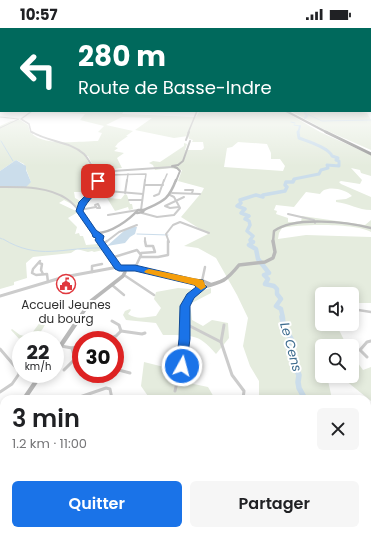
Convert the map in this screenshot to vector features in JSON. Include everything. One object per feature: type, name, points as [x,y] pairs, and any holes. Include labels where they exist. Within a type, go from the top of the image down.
[{"type":"highway","points":[[301,119],[371,153]]},
{"type":"main road","points":[[172,167],[173,165],[178,166],[183,161],[195,119]]},
{"type":"main road","points":[[125,271],[118,267],[111,258],[103,246],[99,236],[171,194],[180,171],[178,166]]},
{"type":"main road","points":[[64,342],[91,301],[111,285],[125,271],[135,268],[202,284],[225,280],[240,265],[263,262],[270,260],[275,256],[273,234],[277,228],[286,224],[347,224],[371,228]]},
{"type":"main road","points":[[27,395],[35,383]]},
{"type":"street","points":[[17,119],[29,124],[31,132],[36,135],[82,151],[88,157],[97,173],[98,181],[96,189],[82,202],[80,210]]},
{"type":"street","points":[[0,128],[20,119]]},
{"type":"street","points":[[97,173],[172,167]]},
{"type":"street","points":[[103,196],[108,192],[110,183],[108,171]]},
{"type":"street","points":[[125,193],[128,174]]},
{"type":"street","points":[[154,196],[159,194],[167,174]]},
{"type":"street","points":[[109,175],[146,175],[140,211]]},
{"type":"street","points":[[145,185],[163,185]]},
{"type":"street","points":[[0,187],[47,191],[67,199],[80,210],[91,228],[99,236]]},
{"type":"street","points":[[185,190],[193,190],[192,193]]},
{"type":"street","points":[[108,192],[143,194]]},
{"type":"street","points":[[171,194],[200,194]]},
{"type":"street","points":[[108,215],[131,210],[140,211],[145,215],[166,217],[178,213],[180,209],[176,200],[171,194]]},
{"type":"street","points":[[179,207],[170,208],[165,206],[176,200],[184,198]]},
{"type":"street","points":[[129,200],[142,200]]},
{"type":"street","points":[[80,210],[96,206]]},
{"type":"street","points":[[288,214],[314,220],[315,223]]},
{"type":"street","points":[[140,257],[168,256],[169,243],[167,233],[173,225],[180,222],[209,233]]},
{"type":"street","points":[[103,246],[123,230],[137,225]]},
{"type":"street","points":[[111,258],[124,255],[128,251],[135,250],[141,253],[155,252],[153,246],[146,246],[145,238]]},
{"type":"street","points":[[135,268],[141,253]]},
{"type":"street","points":[[43,274],[41,270],[42,264],[39,262],[33,269],[32,273],[36,275],[47,274],[48,282]]},
{"type":"street","points":[[92,272],[92,266],[102,264]]},
{"type":"street","points":[[0,296],[48,282],[118,267]]},
{"type":"street","points":[[175,392],[184,352],[184,312],[186,302],[202,284],[205,268]]},
{"type":"street","points":[[125,271],[154,295]]},
{"type":"street","points":[[111,285],[124,295]]},
{"type":"street","points":[[359,310],[371,312]]},
{"type":"street","points":[[112,321],[119,325],[121,331]]},
{"type":"street","points":[[184,323],[220,342],[233,378],[237,385],[244,391],[244,395]]},
{"type":"street","points":[[220,342],[224,325]]},
{"type":"street","points":[[124,331],[145,333]]},
{"type":"street","points":[[216,339],[221,338]]},
{"type":"street","points":[[367,357],[360,350],[369,341]]},
{"type":"street","points":[[64,347],[72,348]]},
{"type":"street","points":[[0,349],[18,370],[19,374],[12,384],[0,392]]},
{"type":"street","points":[[64,370],[72,362]]},
{"type":"street","points":[[124,372],[130,372]]},
{"type":"street","points":[[86,395],[106,388],[110,389],[111,395]]},
{"type":"shaded area","points":[[81,119],[119,119],[106,125],[133,131],[115,147],[118,148],[114,151],[124,153],[117,158],[122,168],[96,171],[88,156],[85,156],[94,173],[96,185],[94,188],[88,188],[86,192],[74,192],[75,198],[82,202],[79,208],[64,200],[59,203],[78,212],[68,218],[77,227],[75,234],[79,233],[80,236],[83,236],[86,245],[98,244],[103,250],[88,252],[77,249],[71,253],[33,257],[26,263],[27,278],[14,282],[14,285],[0,289],[0,187],[31,182],[24,164],[16,160],[0,171],[0,126],[11,121],[20,120],[28,125],[31,133],[37,137],[54,142],[63,142],[98,141],[102,133],[98,132],[104,126],[80,120]]},
{"type":"shaded area","points":[[151,119],[297,119],[320,132],[371,155],[371,176],[361,173],[360,170],[351,168],[362,180],[360,184],[339,182],[371,197],[371,210],[336,202],[336,200],[346,199],[352,196],[343,190],[331,188],[322,191],[320,194],[306,192],[294,207],[276,205],[274,210],[277,211],[276,214],[288,218],[288,222],[301,222],[302,216],[365,225],[371,220],[371,232],[353,227],[314,225],[282,228],[279,233],[278,239],[306,235],[371,237],[371,303],[359,303],[359,287],[315,287],[315,331],[340,331],[344,339],[315,339],[315,383],[329,383],[331,395],[259,395],[259,381],[250,366],[243,346],[248,318],[237,295],[216,258],[198,248],[184,246],[208,234],[181,217],[204,188],[178,181],[182,170],[170,168],[155,170],[153,165],[149,163],[153,161],[160,162],[184,146],[184,143],[187,144],[185,150],[202,150],[204,148],[203,142],[192,142],[193,140],[189,139],[188,136],[174,138],[135,130]],"holes":[[[238,142],[267,144],[271,153],[271,159],[280,159],[285,166],[283,171],[224,167],[227,148],[232,147]]]},
{"type":"shaded area","points":[[305,119],[370,119],[371,150],[323,129]]},
{"type":"shaded area","points":[[125,194],[127,195],[130,204],[132,204],[133,209],[129,210],[128,207],[115,211],[107,198],[121,199]]},
{"type":"shaded area","points":[[178,288],[202,290],[211,288],[211,293],[188,305],[191,311],[192,320],[203,326],[212,320],[228,323],[229,338],[216,354],[204,342],[198,339],[187,336],[163,335],[156,323],[126,320],[123,315],[125,311],[130,309],[131,310],[128,314],[131,316],[141,318],[156,316],[161,308],[154,299],[156,292]]},
{"type":"shaded area","points":[[47,313],[49,316],[41,331],[34,331]]},
{"type":"shaded area","points":[[187,355],[197,372],[189,383],[208,387],[213,395],[147,395],[141,386],[144,362],[168,368],[165,378],[171,379],[177,360]]},
{"type":"shaded area","points":[[359,365],[363,370],[371,367],[371,395],[364,395],[349,383],[359,383]]},
{"type":"water","points":[[16,160],[26,166],[31,182],[26,187],[0,187],[0,171]]},
{"type":"water","points":[[132,227],[137,227],[135,234],[125,243],[107,246],[125,230]]},
{"type":"waterway","points":[[317,119],[322,121],[371,120]]},
{"type":"waterway","points":[[291,122],[295,123]]},
{"type":"waterway","name":"Le Cens","points":[[294,125],[300,126]]},
{"type":"waterway","name":"Le Cens","points":[[298,133],[300,126]]},
{"type":"waterway","name":"Le Cens","points":[[293,181],[294,179],[319,174],[321,170],[328,168],[327,165],[339,166],[339,161],[336,160],[338,158],[332,156],[322,147],[299,138],[298,133]]},
{"type":"waterway","points":[[1,141],[13,161]]},
{"type":"waterway","name":"Le Cens","points":[[253,242],[250,240],[253,236],[247,231],[250,225],[249,221],[245,219],[249,216],[241,213],[245,209],[237,206],[241,203],[240,200],[256,195],[263,197],[263,195],[285,191],[287,187],[285,185],[286,182],[293,182],[294,180]]},
{"type":"waterway","points":[[137,234],[168,235]]},
{"type":"waterway","points":[[3,239],[28,250],[51,251],[101,248]]},
{"type":"waterway","name":"Le Cens","points":[[253,242],[249,245],[256,249],[258,259],[269,273],[264,275],[268,279],[265,284],[274,286],[277,289],[277,294],[281,299],[276,306],[281,309],[283,318]]},
{"type":"waterway","name":"Le Cens","points":[[282,317],[284,327],[291,339],[288,342],[289,349],[293,355],[292,360],[299,375],[299,388],[303,395]]},
{"type":"slow traffic","points":[[149,272],[199,282],[198,284],[201,287]]},
{"type":"place","name":"Accueil Jeunes du bourg","points":[[66,284]]},
{"type":"route","points":[[98,181],[94,192],[82,202],[80,211],[93,232],[97,233],[95,235],[100,236],[99,240],[108,255],[118,267],[122,269],[135,268],[199,282],[198,284],[203,287],[193,293],[186,302],[184,312],[185,339],[182,366]]}]
